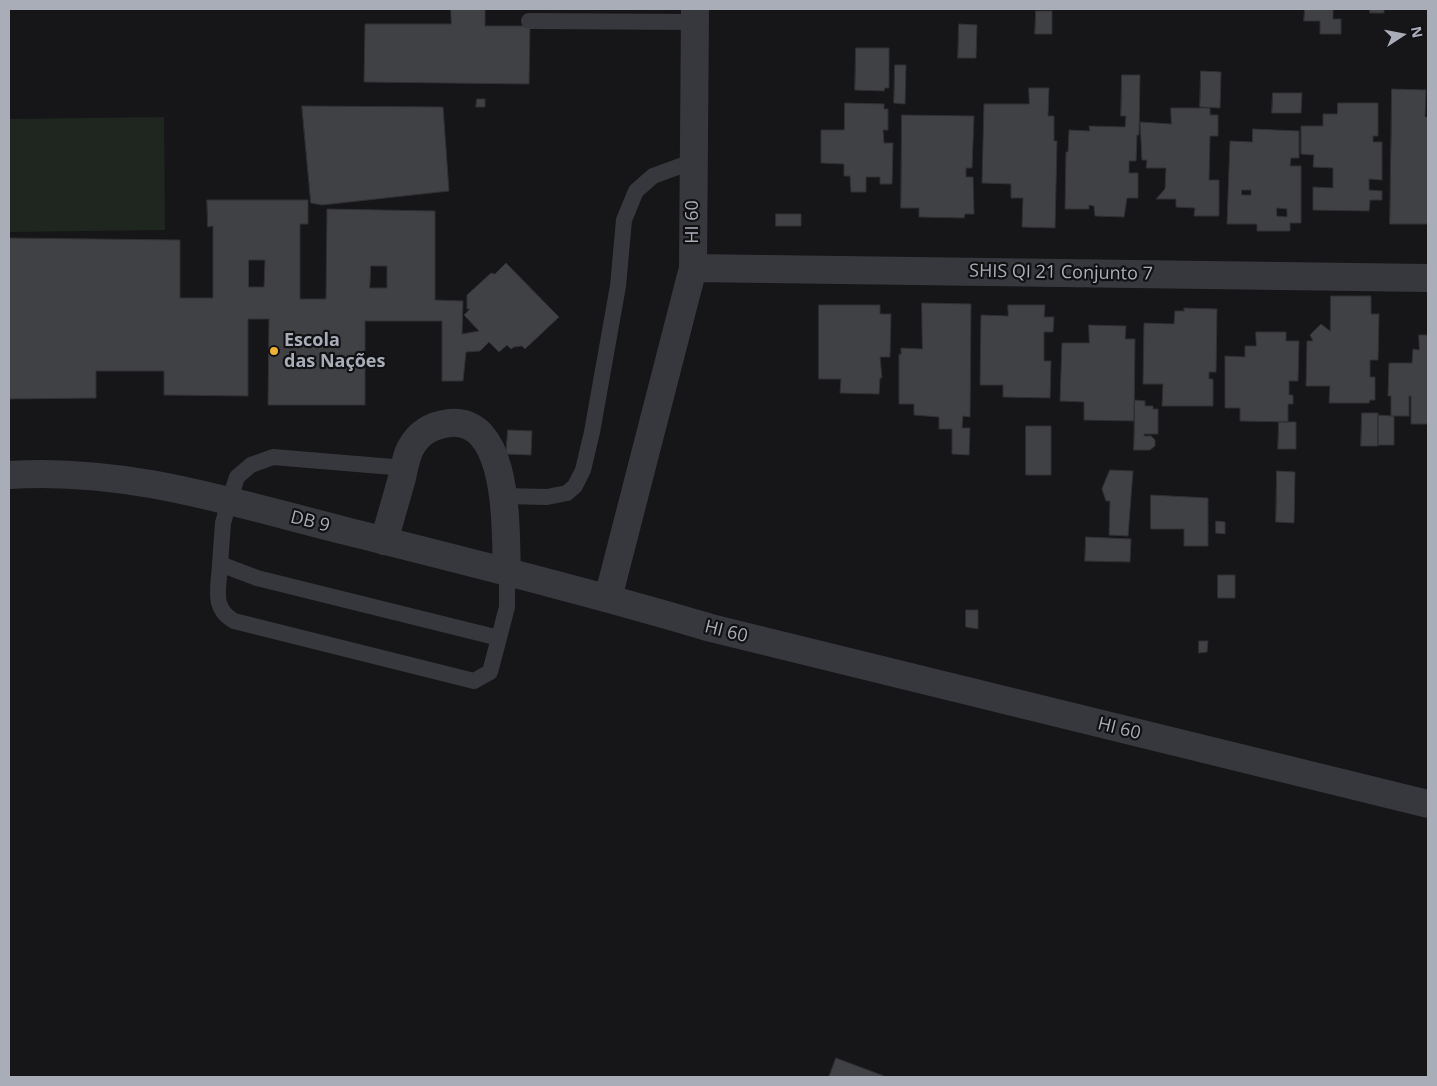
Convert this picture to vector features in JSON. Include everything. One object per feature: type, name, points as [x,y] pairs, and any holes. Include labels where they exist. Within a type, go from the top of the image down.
[{"type":"street","name":"HI 60","points":[[695,15],[693,268],[608,598],[711,628],[1428,804]]},
{"type":"street","name":"SHIS QI 21 Conjunto 7","points":[[693,268],[1428,278]]},
{"type":"street","points":[[384,541],[404,468],[410,450],[418,436],[431,427],[454,423],[468,426],[479,432],[492,453],[501,473],[507,572]]},
{"type":"street","name":"DB 9","points":[[9,475],[93,474],[169,486],[608,598]]},
{"type":"lane","points":[[529,21],[695,15]]},
{"type":"lane","points":[[503,496],[547,497],[568,493],[575,486],[583,470],[592,432],[618,286],[624,220],[636,190],[653,176],[694,161]]},
{"type":"lane","points":[[404,468],[273,457],[251,465],[237,477],[222,523],[218,604],[223,615],[234,621],[474,682],[490,672],[507,607],[507,572]]},
{"type":"lane","points":[[220,564],[257,578],[499,638]]},
{"type":"shaded area","points":[[164,117],[165,230],[9,232],[9,119]]},
{"type":"building","points":[[451,9],[485,9],[485,26],[530,26],[529,84],[364,82],[365,24],[451,24]]},
{"type":"building","points":[[1305,9],[1333,9],[1333,19],[1341,19],[1341,34],[1320,34],[1320,21],[1304,21]]},
{"type":"building","points":[[1370,9],[1384,9],[1384,13],[1370,13]]},
{"type":"building","points":[[1036,11],[1052,11],[1052,34],[1035,34]]},
{"type":"building","points":[[959,24],[977,25],[976,58],[958,58]]},
{"type":"building","points":[[856,48],[889,48],[889,88],[885,88],[884,91],[855,90]]},
{"type":"building","points":[[895,65],[906,65],[905,104],[894,103]]},
{"type":"building","points":[[1201,71],[1221,72],[1220,108],[1200,107]]},
{"type":"building","points":[[1122,75],[1140,75],[1139,135],[1137,135],[1136,161],[1129,161],[1129,173],[1138,173],[1138,198],[1127,198],[1124,217],[1095,216],[1094,206],[1089,205],[1089,209],[1065,209],[1066,152],[1068,152],[1069,130],[1090,131],[1089,126],[1125,127],[1126,116],[1121,116]]},
{"type":"building","points":[[1029,88],[1049,88],[1048,116],[1054,116],[1054,141],[1057,141],[1055,228],[1022,227],[1023,198],[1011,198],[1011,184],[982,183],[984,104],[1029,104]]},
{"type":"building","points":[[1392,89],[1426,90],[1425,117],[1428,117],[1428,224],[1390,224]]},
{"type":"building","points":[[1273,93],[1302,93],[1301,113],[1272,113]]},
{"type":"building","points":[[477,99],[485,99],[485,107],[476,107]]},
{"type":"building","points":[[845,103],[884,104],[884,109],[888,109],[888,130],[883,130],[884,143],[893,143],[892,184],[880,184],[880,177],[866,177],[866,192],[851,192],[850,176],[844,176],[844,164],[821,163],[821,130],[844,130]]},
{"type":"building","points":[[1338,103],[1378,103],[1378,136],[1373,136],[1373,142],[1382,142],[1382,180],[1369,179],[1369,190],[1382,191],[1382,200],[1370,200],[1369,211],[1313,210],[1313,187],[1333,188],[1333,168],[1313,167],[1314,155],[1301,154],[1301,126],[1323,126],[1323,114],[1337,114]]},
{"type":"building","points":[[302,106],[443,107],[449,191],[322,205],[311,203]]},
{"type":"building","points":[[1171,108],[1210,108],[1210,115],[1218,115],[1218,136],[1210,136],[1209,180],[1219,180],[1219,216],[1194,216],[1195,208],[1176,207],[1176,199],[1156,199],[1165,189],[1166,168],[1146,168],[1147,160],[1142,160],[1140,122],[1171,124]]},
{"type":"building","points":[[902,115],[974,116],[972,168],[966,168],[966,177],[973,177],[974,214],[965,214],[964,218],[919,217],[919,208],[901,208]]},
{"type":"building","points":[[1253,129],[1299,131],[1299,158],[1291,158],[1290,166],[1301,166],[1301,223],[1290,223],[1290,231],[1257,231],[1257,224],[1227,224],[1230,141],[1252,142]],"holes":[[[1242,190],[1251,190],[1251,195],[1242,195]],[[1277,208],[1287,209],[1287,217],[1277,216]]]},
{"type":"building","points":[[207,200],[308,200],[308,224],[300,224],[300,299],[326,299],[327,209],[435,211],[435,300],[463,301],[462,334],[479,331],[464,315],[470,309],[467,309],[467,295],[491,273],[495,274],[506,263],[559,317],[525,349],[522,346],[511,349],[507,345],[499,352],[489,342],[480,351],[466,352],[463,381],[442,381],[442,321],[365,321],[365,405],[268,405],[269,319],[248,319],[248,396],[164,395],[164,371],[96,371],[96,398],[9,399],[9,238],[180,240],[180,298],[213,298],[213,226],[208,227]],"holes":[[[249,260],[265,260],[264,287],[249,287]],[[371,266],[387,266],[387,288],[370,288]]]},
{"type":"building","points":[[776,214],[801,214],[801,226],[776,226]]},
{"type":"building","points":[[1331,296],[1371,296],[1371,314],[1379,314],[1378,360],[1370,360],[1370,377],[1375,377],[1375,400],[1370,400],[1369,403],[1329,403],[1330,386],[1306,386],[1307,341],[1313,341],[1310,335],[1321,324],[1330,331]]},
{"type":"building","points":[[922,303],[971,304],[970,417],[963,416],[962,428],[970,428],[969,455],[952,454],[952,429],[939,429],[939,417],[914,415],[914,404],[899,404],[899,354],[901,355],[901,348],[922,349]]},
{"type":"building","points":[[819,305],[880,305],[880,314],[891,314],[890,357],[880,357],[882,378],[880,378],[879,394],[840,393],[841,379],[819,379]]},
{"type":"building","points":[[1008,305],[1045,305],[1044,317],[1054,317],[1053,332],[1044,332],[1044,361],[1051,361],[1050,398],[1003,397],[1003,385],[980,385],[981,315],[1008,316]]},
{"type":"building","points":[[1184,308],[1217,309],[1216,372],[1209,372],[1209,379],[1213,379],[1213,406],[1162,406],[1163,384],[1143,384],[1144,323],[1174,324],[1175,311],[1184,311]]},
{"type":"building","points":[[1089,325],[1126,326],[1125,339],[1135,339],[1134,421],[1084,420],[1084,402],[1060,401],[1062,343],[1089,343]]},
{"type":"building","points":[[1256,332],[1286,332],[1286,341],[1299,341],[1298,381],[1289,381],[1289,395],[1293,395],[1293,404],[1288,404],[1288,422],[1240,421],[1240,408],[1225,408],[1225,356],[1245,357],[1245,346],[1256,346]]},
{"type":"building","points":[[1419,335],[1428,335],[1428,424],[1411,424],[1411,396],[1409,396],[1409,416],[1391,416],[1391,396],[1388,396],[1389,363],[1412,363],[1413,349],[1419,350]]},
{"type":"building","points":[[1135,400],[1145,401],[1145,406],[1153,406],[1153,409],[1158,409],[1158,434],[1144,434],[1144,436],[1151,436],[1155,440],[1155,446],[1150,450],[1134,450]]},
{"type":"building","points":[[1362,413],[1378,413],[1378,446],[1361,446]]},
{"type":"building","points":[[1378,415],[1394,416],[1394,445],[1378,445]]},
{"type":"building","points":[[1279,422],[1296,422],[1296,449],[1278,449]]},
{"type":"building","points":[[1026,426],[1051,426],[1051,475],[1026,475]]},
{"type":"building","points":[[508,430],[532,431],[531,455],[506,454]]},
{"type":"building","points":[[1110,470],[1133,471],[1128,536],[1109,535],[1110,501],[1106,501],[1102,489]]},
{"type":"building","points":[[1277,471],[1295,472],[1294,523],[1276,522]]},
{"type":"building","points":[[1151,495],[1208,498],[1208,546],[1184,546],[1184,529],[1151,529]]},
{"type":"building","points":[[1216,521],[1225,522],[1225,534],[1216,533]]},
{"type":"building","points":[[1086,537],[1131,539],[1130,562],[1085,561]]},
{"type":"building","points":[[1218,575],[1235,575],[1235,598],[1218,598]]},
{"type":"building","points":[[966,610],[978,610],[978,629],[966,627]]},
{"type":"building","points":[[1199,641],[1208,641],[1207,652],[1199,653]]},
{"type":"building","points":[[836,1058],[884,1076],[884,1077],[829,1077]]},
{"type":"place","name":"Escola das Nações","points":[[274,351]]}]
